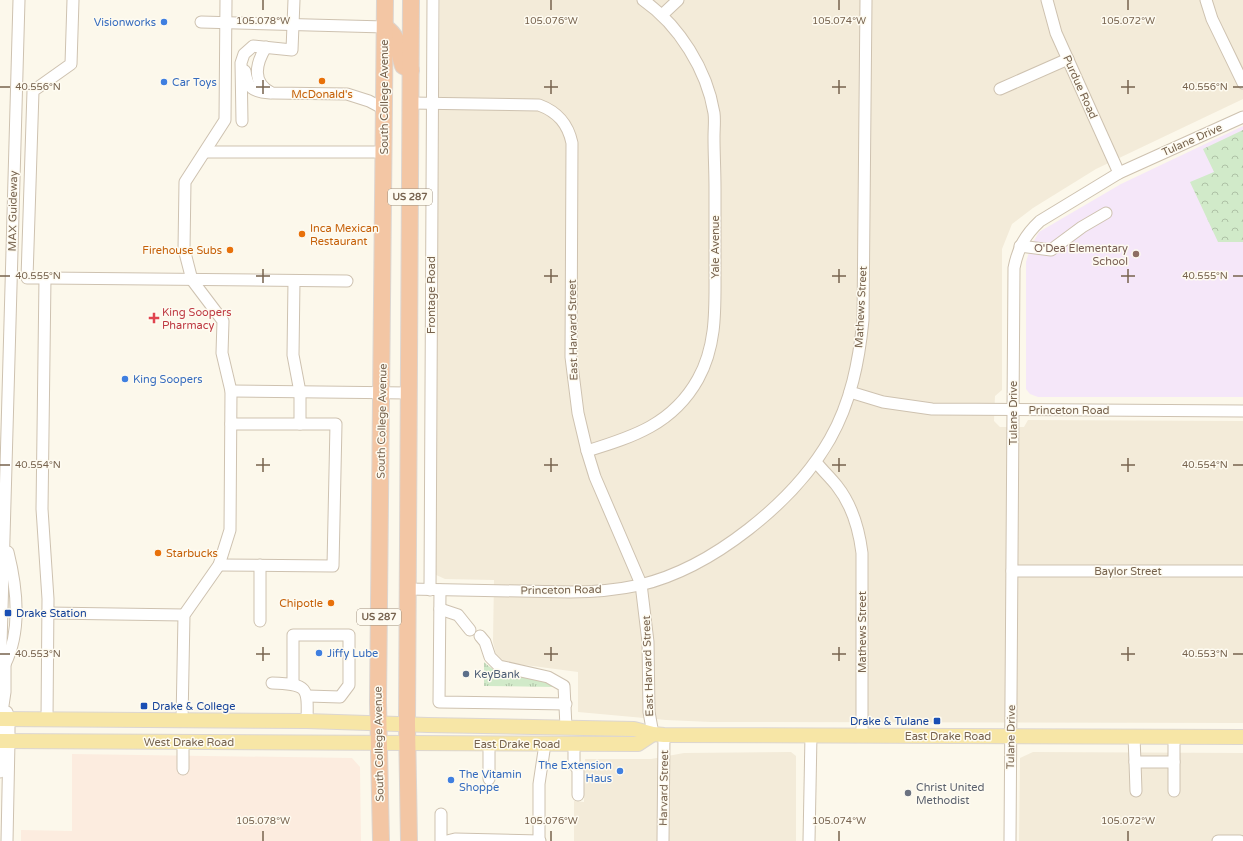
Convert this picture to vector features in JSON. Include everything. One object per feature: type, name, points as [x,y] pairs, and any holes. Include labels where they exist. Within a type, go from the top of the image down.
[{"type":"highway","name":"South College Avenue","points":[[381,841],[378,722],[383,392],[385,0]]},
{"type":"highway","name":"US 287","points":[[409,841],[407,724],[411,0]]},
{"type":"highway","points":[[385,27],[393,32],[398,40],[399,55],[403,66],[411,70]]},
{"type":"main road","name":"West Drake Road","points":[[3,719],[378,722]]},
{"type":"main road","points":[[99,741],[157,732],[176,727],[182,721]]},
{"type":"main road","points":[[183,741],[187,732],[194,728],[221,726],[242,721]]},
{"type":"main road","name":"East Drake Road","points":[[378,722],[407,724],[634,728],[658,734],[1243,737]]},
{"type":"main road","name":"East Drake Road","points":[[379,742],[408,744],[638,744],[658,734]]},
{"type":"main road","name":"West Drake Road","points":[[3,741],[379,742]]},
{"type":"street","name":"MAX Guideway","points":[[7,841],[3,719],[5,703],[5,664],[12,651],[14,639],[16,590],[5,542],[19,0]]},
{"type":"street","points":[[73,0],[71,64],[33,91],[27,278],[347,281]]},
{"type":"street","points":[[182,721],[184,615],[219,566],[230,530],[231,392],[222,353],[223,321],[192,280],[184,249],[185,182],[225,120],[226,0]]},
{"type":"street","points":[[242,121],[240,64],[244,54],[253,46],[292,50],[294,0]]},
{"type":"street","name":"Frontage Road","points":[[433,0],[432,103],[435,590],[440,609],[439,702],[566,704]]},
{"type":"street","name":"Yale Avenue","points":[[587,451],[630,438],[666,418],[686,397],[698,380],[712,344],[715,324],[714,113],[700,70],[690,51],[678,34],[662,16],[643,0]]},
{"type":"street","points":[[662,16],[678,0]]},
{"type":"street","name":"Mathews Street","points":[[862,736],[862,553],[860,534],[848,502],[837,486],[816,462],[834,430],[850,392],[861,343],[863,320],[866,0]]},
{"type":"street","name":"Purdue Road","points":[[1047,0],[1056,33],[1119,173]]},
{"type":"street","points":[[1206,0],[1212,19],[1243,82]]},
{"type":"street","points":[[201,22],[385,27]]},
{"type":"street","points":[[266,47],[254,52],[247,61],[246,81],[252,89],[261,93],[347,94],[370,101],[384,109]]},
{"type":"street","points":[[1000,89],[1068,59]]},
{"type":"street","name":"East Harvard Street","points":[[411,103],[539,105],[558,115],[570,134],[572,143],[571,357],[578,413],[595,477],[641,584],[648,642],[649,712],[658,734]]},
{"type":"street","name":"Tulane Drive","points":[[1010,841],[1012,736],[1014,268],[1020,246],[1030,230],[1040,221],[1119,173],[1243,116]]},
{"type":"street","points":[[205,152],[384,152]]},
{"type":"street","points":[[1020,246],[1051,250],[1082,227],[1106,212]]},
{"type":"street","points":[[45,278],[42,509],[48,613],[47,720]]},
{"type":"street","points":[[294,281],[293,355],[300,392],[300,424]]},
{"type":"street","points":[[231,392],[409,393]]},
{"type":"street","name":"Princeton Road","points":[[850,392],[883,402],[932,409],[1243,411]]},
{"type":"street","points":[[219,566],[333,566],[336,424],[231,424]]},
{"type":"street","name":"Princeton Road","points":[[408,589],[590,592],[641,584],[698,562],[747,530],[786,495],[816,462]]},
{"type":"street","points":[[260,566],[260,621]]},
{"type":"street","name":"Baylor Street","points":[[1012,571],[1243,570]]},
{"type":"street","points":[[440,609],[458,615],[486,642],[490,657],[499,666],[548,677],[564,686],[566,727]]},
{"type":"street","points":[[48,613],[184,615]]},
{"type":"street","points":[[293,684],[293,635],[349,635],[349,685],[340,697],[308,696]]},
{"type":"street","points":[[272,683],[293,684],[302,689],[308,696],[307,721]]},
{"type":"street","name":"Harvard Street","points":[[658,734],[663,841]]},
{"type":"street","points":[[809,841],[811,735]]},
{"type":"street","points":[[1134,737],[1136,791]]},
{"type":"street","points":[[1174,737],[1174,791]]},
{"type":"street","points":[[0,772],[3,741]]},
{"type":"street","points":[[183,741],[183,769]]},
{"type":"street","points":[[489,744],[489,779]]},
{"type":"street","points":[[447,841],[455,839],[540,840],[539,784],[545,744]]},
{"type":"street","points":[[574,744],[574,764],[578,770],[578,795]]},
{"type":"street","points":[[1135,762],[1174,762]]},
{"type":"street","points":[[441,814],[441,841]]},
{"type":"street","points":[[1218,841],[1240,841]]},
{"type":"shaded area","points":[[440,0],[1243,0],[1243,99],[1096,169],[1033,208],[1012,224],[1002,249],[1002,390],[995,396],[994,421],[1000,427],[1024,427],[1028,420],[1243,421],[1243,723],[711,722],[666,720],[578,712],[578,672],[503,662],[496,655],[493,642],[494,580],[445,579],[434,574]]},
{"type":"shaded area","name":"O'Dea Elementary School","points":[[1243,126],[1243,397],[1038,397],[1030,394],[1026,389],[1026,262],[1031,246],[1039,232],[1121,184]]},
{"type":"shaded area","points":[[791,752],[796,756],[796,841],[574,841],[574,801],[584,802],[585,759],[651,759],[684,753]]},
{"type":"shaded area","points":[[1033,752],[1243,753],[1243,841],[1019,841],[1020,758]]},
{"type":"shaded area","points":[[72,754],[352,758],[360,767],[361,841],[21,841],[21,830],[72,831]]},
{"type":"green space","points":[[1243,130],[1243,242],[1218,242],[1190,182],[1214,172],[1203,149]]},
{"type":"green space","points":[[484,662],[500,672],[546,682],[555,687],[484,686]]},
{"type":"place","name":"Visionworks","points":[[164,22]]},
{"type":"place","name":"McDonald's","points":[[322,81]]},
{"type":"place","name":"Car Toys","points":[[164,82]]},
{"type":"place","name":"Inca Mexican Restaurant","points":[[302,234]]},
{"type":"place","name":"Firehouse Subs","points":[[230,250]]},
{"type":"place","name":"O'Dea Elementary School","points":[[1136,254]]},
{"type":"place","name":"King Soopers Pharmacy","points":[[154,318]]},
{"type":"place","name":"King Soopers","points":[[125,379]]},
{"type":"place","name":"Starbucks","points":[[158,553]]},
{"type":"place","name":"Chipotle","points":[[331,603]]},
{"type":"place","name":"Drake Station","points":[[8,613]]},
{"type":"place","name":"Jiffy Lube","points":[[319,653]]},
{"type":"place","name":"KeyBank","points":[[466,674]]},
{"type":"place","name":"Drake & College","points":[[144,706]]},
{"type":"place","name":"Drake & Tulane","points":[[937,721]]},
{"type":"place","name":"The Extension Haus","points":[[620,771]]},
{"type":"place","name":"The Vitamin Shoppe","points":[[451,780]]},
{"type":"place","name":"Christ United Methodist","points":[[908,793]]}]
